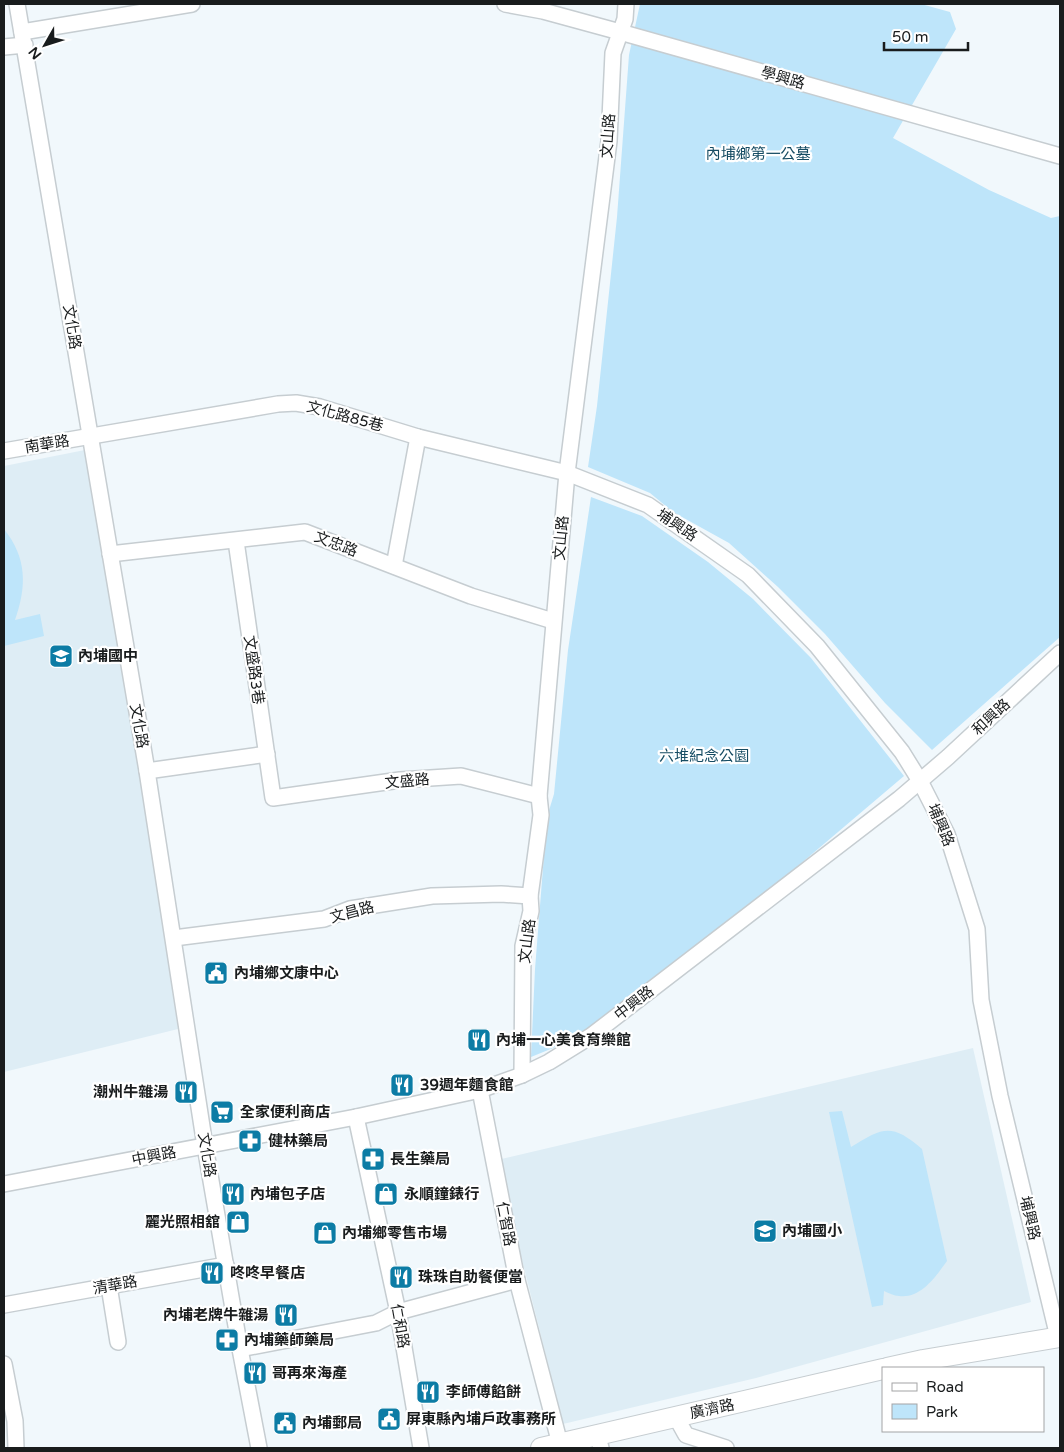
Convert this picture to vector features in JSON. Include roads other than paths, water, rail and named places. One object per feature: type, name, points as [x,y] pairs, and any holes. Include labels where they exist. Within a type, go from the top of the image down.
[{"type":"main road","points":[[892,1367],[923,1360],[1060,1340]]},
{"type":"main road","name":"廣濟路","points":[[550,1446],[599,1442],[676,1418],[882,1369]]},
{"type":"street","name":"文化路","points":[[17,4],[147,771],[240,1349],[259,1448]]},
{"type":"street","points":[[4,47],[23,39],[192,4]]},
{"type":"street","name":"學興路","points":[[505,4],[543,11],[620,32],[1060,156]]},
{"type":"street","name":"文山路","points":[[522,1075],[524,946],[531,911],[530,896],[541,815],[539,796],[567,473],[609,141],[613,53],[625,19],[626,4]]},
{"type":"street","name":"文化路85巷","points":[[90,437],[278,404],[296,403],[320,407],[418,437],[567,473]]},
{"type":"street","name":"南華路","points":[[4,451],[90,437]]},
{"type":"street","points":[[394,566],[418,437]]},
{"type":"street","name":"埔興路","points":[[567,473],[648,505],[721,554],[748,575],[816,646],[902,752],[920,781],[947,834],[976,928],[981,1000],[1000,1096],[1060,1340]]},
{"type":"street","name":"文忠路","points":[[110,554],[305,532],[471,596],[553,621]]},
{"type":"street","name":"文盛路3巷","points":[[236,541],[273,798]]},
{"type":"street","name":"和興路","points":[[920,781],[1060,653]]},
{"type":"street","points":[[147,771],[267,754]]},
{"type":"street","name":"文盛路","points":[[273,798],[400,780],[461,776],[539,796]]},
{"type":"street","name":"中興路","points":[[4,1184],[356,1117],[480,1090],[522,1075],[549,1062],[591,1036],[920,781]]},
{"type":"street","name":"文昌路","points":[[174,938],[324,919],[350,909],[432,896],[501,894],[530,896]]},
{"type":"street","name":"仁智路","points":[[480,1090],[550,1446]]},
{"type":"street","name":"仁和路","points":[[356,1117],[398,1312],[421,1448]]},
{"type":"street","name":"清華路","points":[[4,1305],[226,1265]]},
{"type":"street","points":[[240,1349],[376,1323],[398,1312],[517,1280]]},
{"type":"street","points":[[109,1286],[118,1342]]},
{"type":"street","points":[[4,1364],[15,1421],[16,1448]]},
{"type":"street","points":[[676,1418],[686,1435],[726,1448]]},
{"type":"place","name":"內埔國中","points":[[61,656]]},
{"type":"place","name":"內埔鄉文康中心","points":[[216,973]]},
{"type":"place","name":"內埔一心美食育樂館","points":[[479,1040]]},
{"type":"place","name":"39週年麵食館","points":[[402,1085]]},
{"type":"place","name":"潮州牛雜湯","points":[[186,1092]]},
{"type":"place","name":"全家便利商店","points":[[222,1112]]},
{"type":"place","name":"健林藥局","points":[[250,1141]]},
{"type":"place","name":"長生藥局","points":[[373,1159]]},
{"type":"place","name":"內埔包子店","points":[[233,1194]]},
{"type":"place","name":"永順鐘錶行","points":[[386,1194]]},
{"type":"place","name":"麗光照相舘","points":[[238,1222]]},
{"type":"place","name":"內埔國小","points":[[765,1231]]},
{"type":"place","name":"內埔鄉零售市場","points":[[325,1233]]},
{"type":"place","name":"咚咚早餐店","points":[[212,1273]]},
{"type":"place","name":"珠珠自助餐便當","points":[[401,1277]]},
{"type":"place","name":"內埔老牌牛雜湯","points":[[286,1315]]},
{"type":"place","name":"內埔藥師藥局","points":[[227,1340]]},
{"type":"place","name":"哥再來海產","points":[[255,1373]]},
{"type":"place","name":"李師傅餡餅","points":[[428,1392]]},
{"type":"place","name":"屏東縣內埔戶政事務所","points":[[389,1419]]},
{"type":"place","name":"內埔郵局","points":[[285,1423]]},
{"type":"park label","name":"內埔鄉第一公墓","points":[[758,154]]},
{"type":"park label","name":"六堆紀念公園","points":[[704,756]]}]
